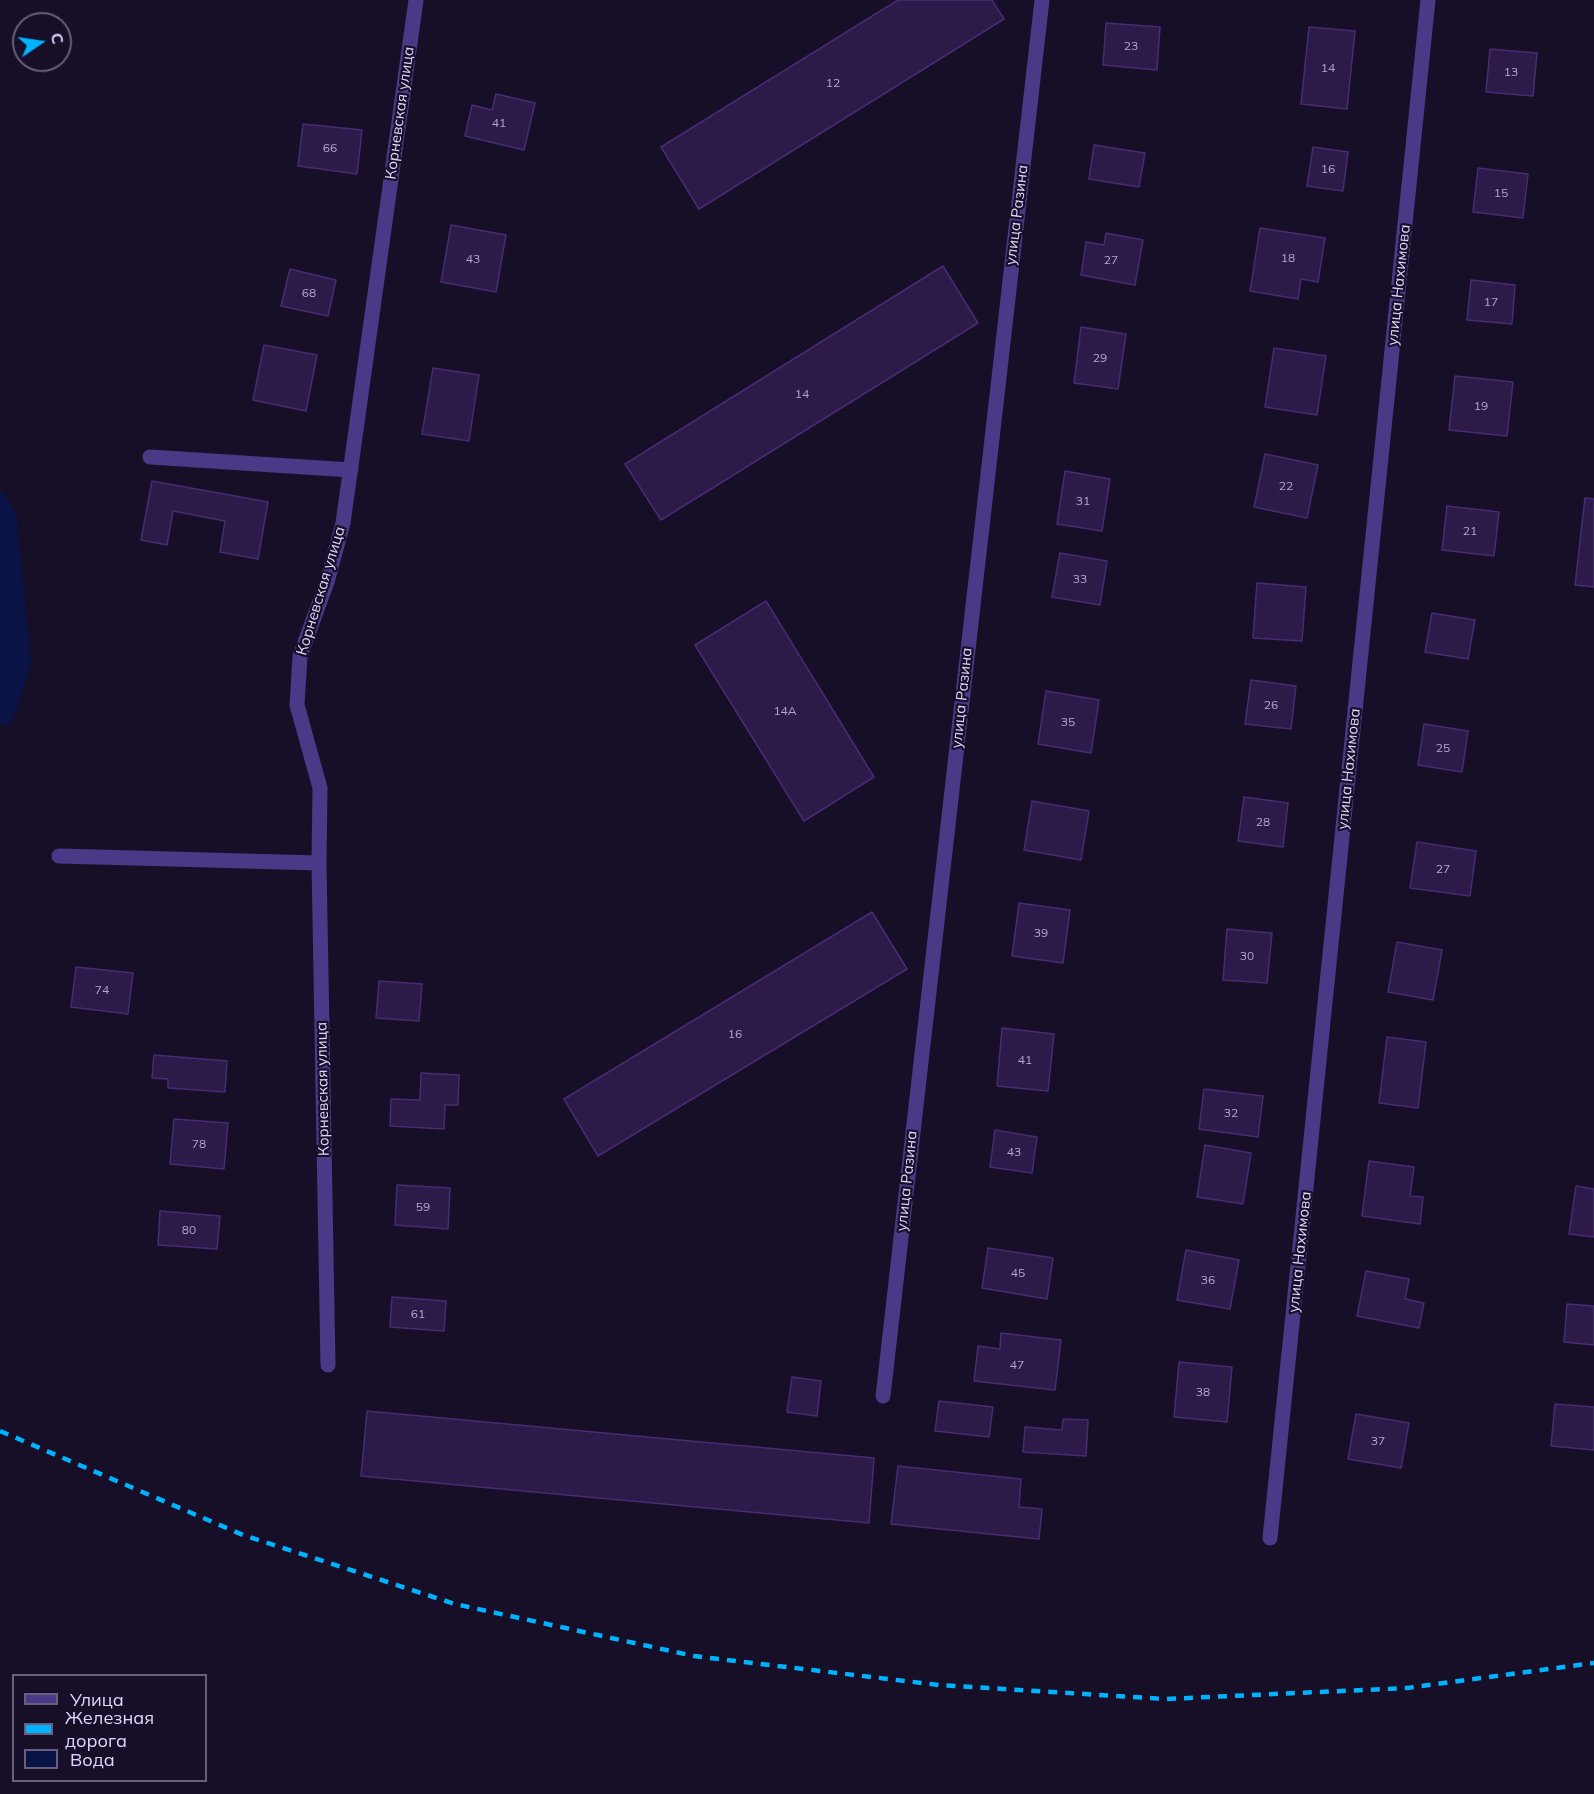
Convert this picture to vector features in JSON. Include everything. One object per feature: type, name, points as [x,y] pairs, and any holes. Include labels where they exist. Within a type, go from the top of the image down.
[{"type":"street","name":"Корневская улица","points":[[327,1365],[319,863],[320,788],[297,705],[300,656],[327,582],[343,522],[416,0]]},
{"type":"street","name":"улица Разина","points":[[883,1396],[1042,0]]},
{"type":"street","name":"улица Нахимова","points":[[1270,1538],[1428,0]]},
{"type":"street","points":[[150,458],[351,470]]},
{"type":"street","points":[[59,856],[319,863]]},
{"type":"water","points":[[0,488],[16,513],[31,663],[12,723],[0,725]]},
{"type":"building","points":[[898,0],[992,0],[1004,19],[699,209],[661,147]]},
{"type":"building","points":[[1106,23],[1160,27],[1157,70],[1103,65]]},
{"type":"building","points":[[1309,27],[1355,31],[1347,109],[1301,104]]},
{"type":"building","points":[[1490,49],[1537,53],[1533,96],[1486,92]]},
{"type":"building","points":[[496,94],[535,103],[524,150],[465,136],[472,105],[492,110]]},
{"type":"building","points":[[303,124],[362,130],[357,174],[298,166]]},
{"type":"building","points":[[1094,145],[1145,153],[1139,187],[1089,179]]},
{"type":"building","points":[[1313,147],[1348,152],[1343,191],[1307,186]]},
{"type":"building","points":[[1478,168],[1528,174],[1523,218],[1473,212]]},
{"type":"building","points":[[451,225],[506,235],[496,292],[441,282]]},
{"type":"building","points":[[1260,228],[1325,238],[1318,282],[1301,279],[1298,299],[1250,291]]},
{"type":"building","points":[[1106,233],[1143,240],[1135,285],[1081,275],[1086,242],[1104,245]]},
{"type":"building","points":[[943,266],[978,323],[661,520],[625,464]]},
{"type":"building","points":[[290,269],[336,280],[328,316],[281,306]]},
{"type":"building","points":[[1471,280],[1515,285],[1512,324],[1467,320]]},
{"type":"building","points":[[1081,327],[1126,334],[1118,389],[1074,383]]},
{"type":"building","points":[[264,345],[317,355],[306,411],[253,400]]},
{"type":"building","points":[[1274,348],[1326,356],[1317,415],[1265,407]]},
{"type":"building","points":[[433,368],[479,375],[469,441],[422,434]]},
{"type":"building","points":[[1455,376],[1513,382],[1507,436],[1449,430]]},
{"type":"building","points":[[1265,454],[1318,465],[1307,518],[1254,507]]},
{"type":"building","points":[[1065,471],[1110,479],[1102,531],[1057,524]]},
{"type":"building","points":[[152,481],[268,502],[258,559],[220,552],[225,521],[173,511],[167,545],[141,540]]},
{"type":"building","points":[[1585,498],[1594,499],[1594,587],[1575,585]]},
{"type":"building","points":[[1447,506],[1499,512],[1494,556],[1442,550]]},
{"type":"building","points":[[1060,553],[1107,561],[1100,605],[1052,597]]},
{"type":"building","points":[[1257,583],[1306,587],[1302,641],[1253,638]]},
{"type":"building","points":[[766,601],[874,777],[804,821],[695,645]]},
{"type":"building","points":[[1432,613],[1475,620],[1468,659],[1425,652]]},
{"type":"building","points":[[1251,680],[1296,686],[1291,729],[1245,724]]},
{"type":"building","points":[[1046,691],[1099,700],[1091,753],[1038,744]]},
{"type":"building","points":[[1424,724],[1468,731],[1462,772],[1418,765]]},
{"type":"building","points":[[1244,797],[1288,803],[1283,847],[1238,841]]},
{"type":"building","points":[[1032,801],[1089,811],[1081,860],[1024,850]]},
{"type":"building","points":[[1417,842],[1476,851],[1470,896],[1410,888]]},
{"type":"building","points":[[1019,903],[1070,910],[1063,963],[1012,956]]},
{"type":"building","points":[[872,912],[907,969],[598,1156],[564,1099]]},
{"type":"building","points":[[1227,929],[1272,933],[1267,983],[1223,980]]},
{"type":"building","points":[[1397,942],[1442,950],[1433,1000],[1388,992]]},
{"type":"building","points":[[76,967],[133,973],[128,1014],[71,1007]]},
{"type":"building","points":[[379,981],[422,984],[419,1021],[376,1018]]},
{"type":"building","points":[[1002,1028],[1054,1034],[1048,1091],[997,1086]]},
{"type":"building","points":[[1387,1037],[1426,1042],[1418,1108],[1379,1103]]},
{"type":"building","points":[[154,1055],[227,1061],[225,1092],[168,1088],[168,1079],[152,1078]]},
{"type":"building","points":[[421,1073],[459,1075],[458,1105],[445,1105],[444,1129],[390,1126],[391,1099],[420,1100]]},
{"type":"building","points":[[1204,1089],[1263,1096],[1258,1137],[1199,1129]]},
{"type":"building","points":[[174,1119],[228,1123],[224,1169],[170,1164]]},
{"type":"building","points":[[995,1130],[1037,1137],[1032,1173],[990,1167]]},
{"type":"building","points":[[1205,1145],[1251,1153],[1243,1204],[1197,1197]]},
{"type":"building","points":[[1369,1161],[1414,1167],[1410,1196],[1423,1197],[1420,1224],[1362,1216]]},
{"type":"building","points":[[397,1185],[450,1188],[448,1229],[395,1225]]},
{"type":"building","points":[[1576,1186],[1594,1189],[1594,1237],[1569,1234]]},
{"type":"building","points":[[160,1211],[220,1216],[217,1249],[158,1245]]},
{"type":"building","points":[[988,1248],[1053,1258],[1047,1299],[982,1288]]},
{"type":"building","points":[[1186,1250],[1239,1260],[1230,1309],[1177,1300]]},
{"type":"building","points":[[1366,1271],[1409,1279],[1405,1299],[1424,1303],[1419,1328],[1357,1316]]},
{"type":"building","points":[[392,1297],[446,1301],[444,1331],[390,1327]]},
{"type":"building","points":[[1567,1304],[1594,1306],[1594,1345],[1564,1342]]},
{"type":"building","points":[[1001,1333],[1061,1340],[1055,1390],[974,1381],[978,1346],[1000,1349]]},
{"type":"building","points":[[1179,1362],[1232,1367],[1227,1422],[1174,1417]]},
{"type":"building","points":[[792,1377],[821,1381],[817,1416],[787,1412]]},
{"type":"building","points":[[939,1401],[993,1407],[989,1437],[935,1431]]},
{"type":"building","points":[[1555,1404],[1594,1407],[1594,1450],[1551,1446]]},
{"type":"building","points":[[367,1411],[874,1458],[869,1523],[361,1476]]},
{"type":"building","points":[[1356,1414],[1409,1423],[1401,1468],[1348,1459]]},
{"type":"building","points":[[1063,1419],[1088,1420],[1086,1456],[1023,1452],[1025,1427],[1062,1430]]},
{"type":"building","points":[[898,1466],[1021,1479],[1019,1507],[1042,1509],[1039,1539],[891,1524]]},
{"type":"railway","points":[[0,1431],[243,1535],[455,1604],[694,1656],[939,1685],[1165,1699],[1407,1688],[1594,1663]]}]
